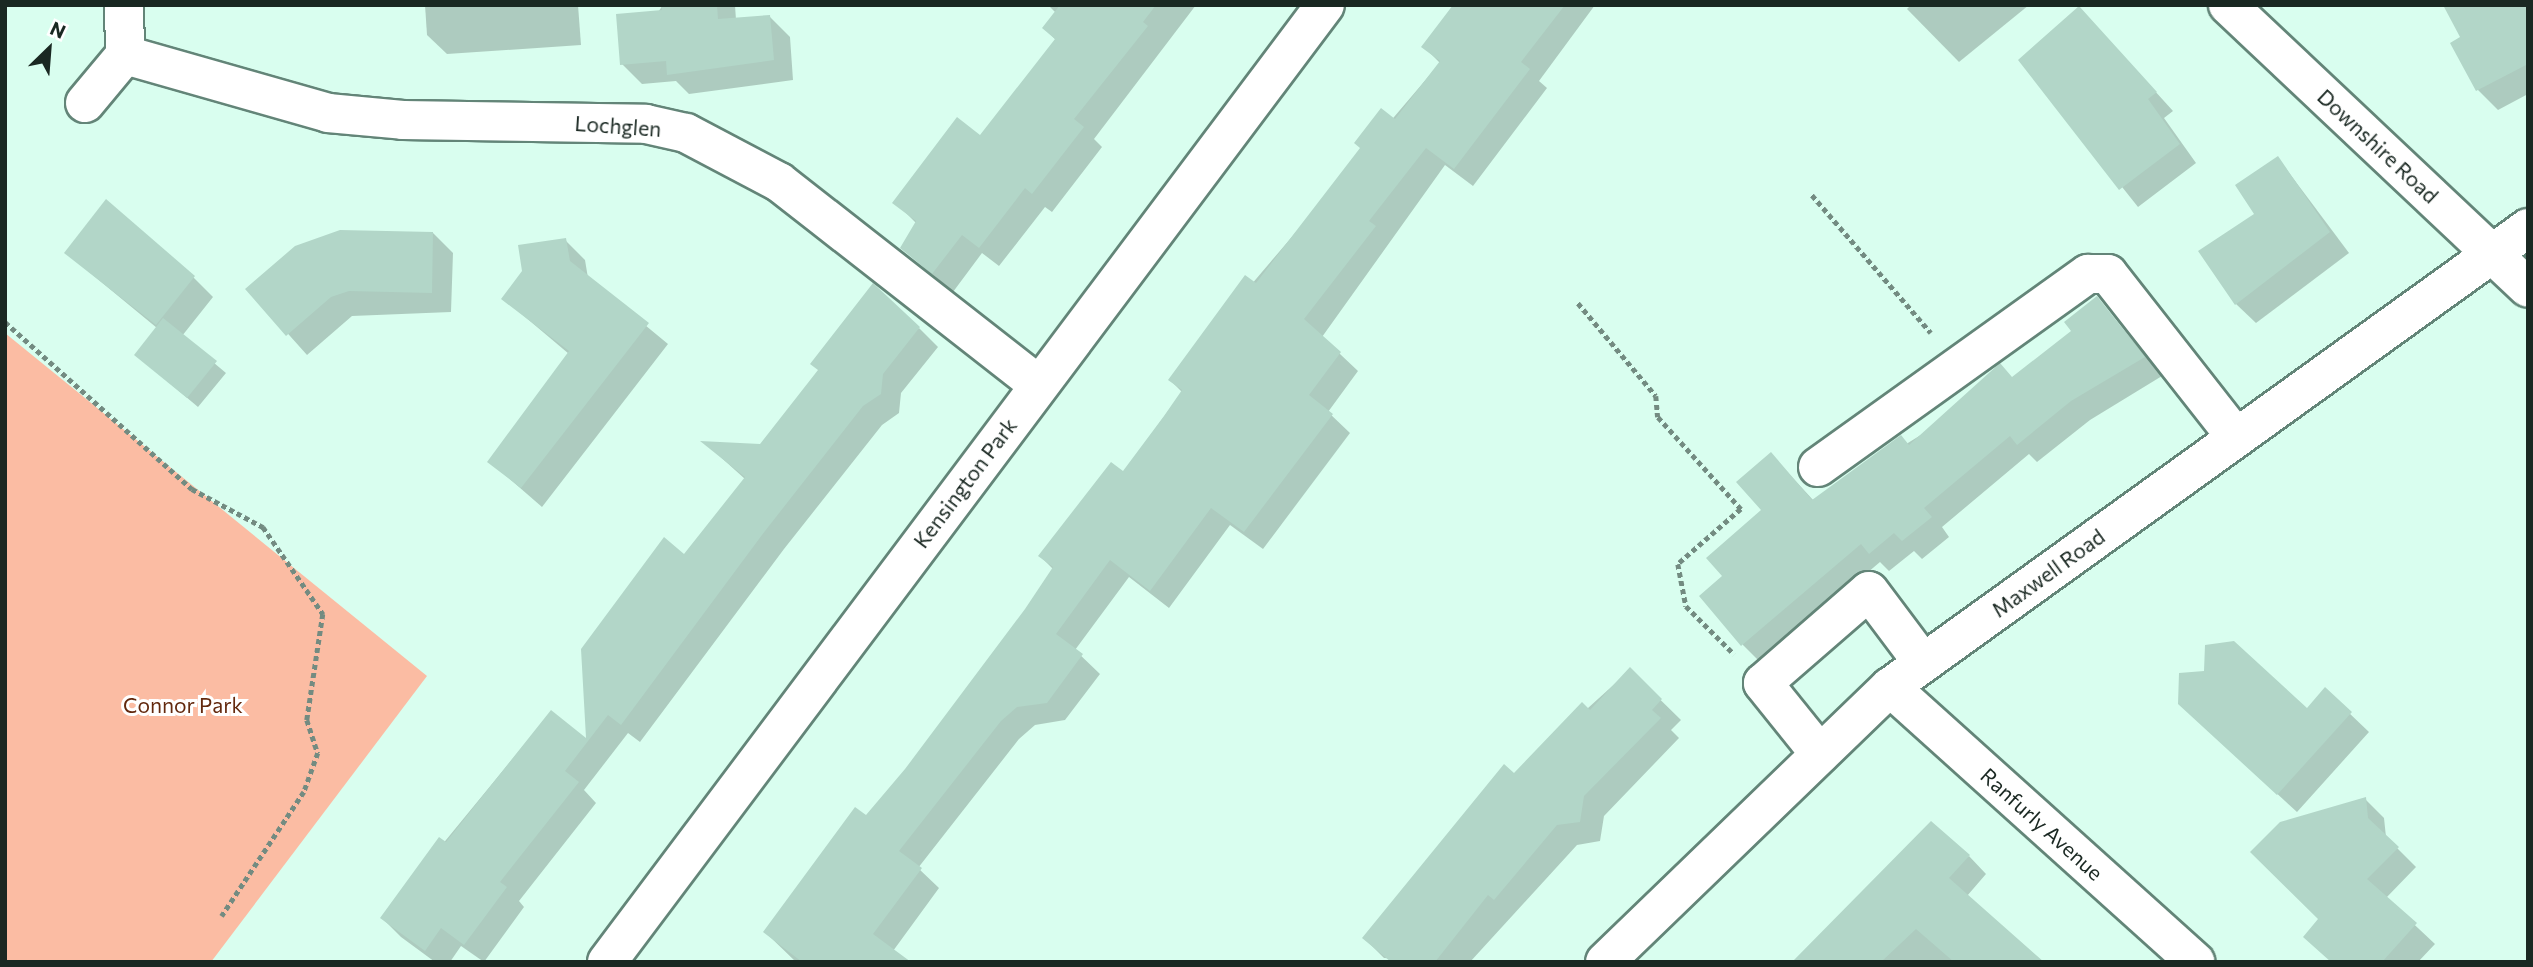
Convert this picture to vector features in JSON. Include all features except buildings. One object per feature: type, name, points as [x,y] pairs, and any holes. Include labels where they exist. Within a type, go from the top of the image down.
[{"type":"street","points":[[85,103],[125,55],[124,5]]},
{"type":"street","name":"Kensington Park","points":[[607,962],[1038,384],[1325,5]]},
{"type":"street","name":"Downshire Road","points":[[2228,5],[2528,288]]},
{"type":"street","name":"Lochglen","points":[[125,55],[340,114],[646,124],[686,133],[779,182],[1038,384]]},
{"type":"street","name":"Maxwell Road","points":[[1605,962],[1890,687],[2528,228]]},
{"type":"street","points":[[1818,467],[2088,274],[2108,274],[2236,437]]},
{"type":"street","points":[[1820,754],[1763,683],[1868,591],[1923,663]]},
{"type":"street","name":"Ranfurly Avenue","points":[[1890,687],[2195,962]]},
{"type":"path","points":[[1812,195],[1959,366]]},
{"type":"path","points":[[1578,303],[1656,396],[1658,417],[1741,509],[1678,564],[1686,606],[1763,683]]},
{"type":"path","points":[[5,322],[192,489],[263,527],[323,614],[307,720],[318,753],[304,792],[222,916]]},
{"type":"green space","name":"Connor Park","points":[[5,333],[427,676],[211,962],[5,962]]}]
